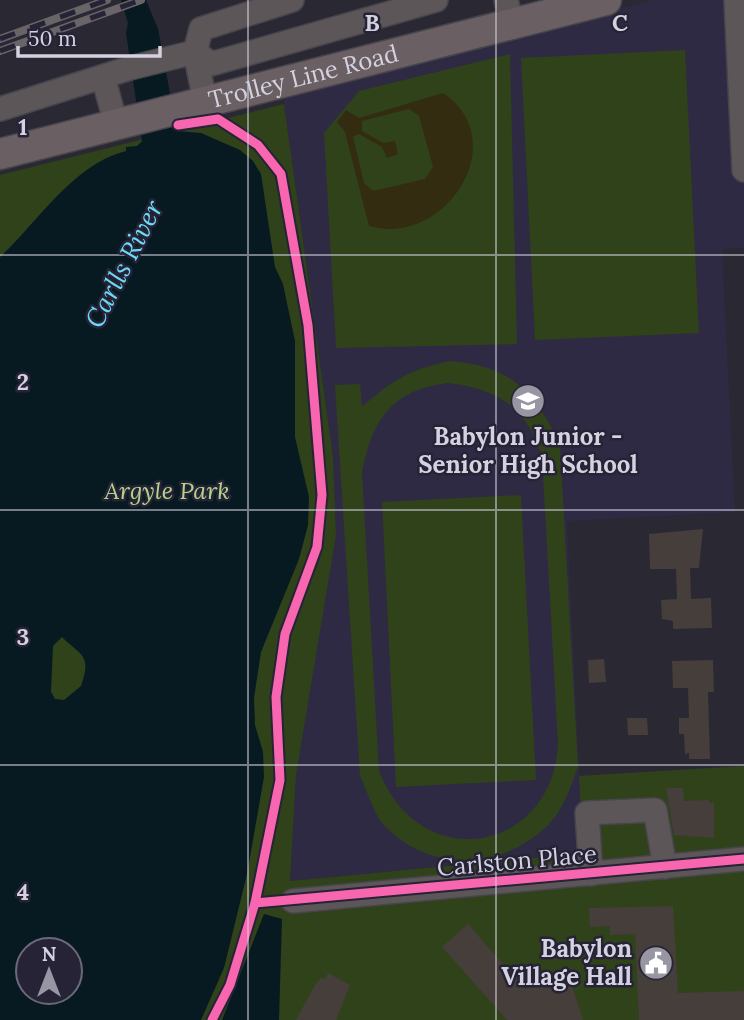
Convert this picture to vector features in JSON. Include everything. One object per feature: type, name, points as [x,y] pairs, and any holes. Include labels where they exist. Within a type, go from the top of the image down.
[{"type":"main road","name":"Trolley Line Road","points":[[0,154],[205,101],[509,12],[606,0]]},
{"type":"street","points":[[205,101],[195,52],[201,29],[292,0]]},
{"type":"street","points":[[195,52],[211,64],[436,0]]},
{"type":"street","points":[[736,0],[744,170]]},
{"type":"street","points":[[0,109],[130,68],[195,52]]},
{"type":"street","points":[[103,77],[125,122]]},
{"type":"street","points":[[591,874],[587,813],[655,810],[665,867]]},
{"type":"street","name":"Carlston Place","points":[[293,901],[744,859]]},
{"type":"shaded area","name":"Babylon Junior - Senior High School","points":[[653,0],[744,0],[744,248],[722,249],[735,512],[567,521],[583,853],[290,881],[296,775],[336,535],[333,457],[284,104],[286,94]]},
{"type":"green space","points":[[685,50],[699,333],[535,340],[521,58]]},
{"type":"green space","points":[[510,54],[517,344],[336,348],[324,133],[359,91]]},
{"type":"green space","name":"Argyle Park","points":[[284,104],[333,457],[336,535],[296,775],[290,881],[583,853],[579,776],[744,766],[744,1020],[0,1020],[0,175]]},
{"type":"green space","points":[[450,361],[471,364],[505,376],[530,396],[551,426],[560,445],[578,767],[561,807],[545,828],[506,852],[463,860],[441,858],[420,851],[401,840],[379,819],[360,776],[335,385],[360,384],[362,407],[403,377]],"holes":[[[448,383],[482,390],[508,403],[528,425],[542,456],[558,744],[550,781],[533,809],[510,829],[482,838],[452,838],[423,827],[398,804],[379,771],[362,473],[366,454],[379,423],[398,401],[428,387]]]},
{"type":"green space","points":[[521,495],[536,780],[396,787],[382,502]]},
{"type":"sand","points":[[443,93],[463,113],[472,137],[471,162],[461,185],[445,206],[423,221],[397,229],[369,226],[345,132],[337,122],[346,110],[359,118]],"holes":[[[409,109],[419,116],[433,167],[425,179],[373,191],[364,183],[353,137],[359,134],[382,147],[387,158],[398,154],[395,141],[383,143],[362,131],[362,121]]]},
{"type":"water","name":"Argyle Park","points":[[121,0],[146,0],[158,29],[177,131],[201,133],[240,150],[253,161],[261,174],[275,267],[283,284],[295,341],[295,437],[309,497],[308,525],[299,559],[261,652],[254,698],[255,725],[263,752],[264,777],[247,874],[224,968],[201,1020],[0,1020],[0,257],[73,181],[89,168],[126,151],[126,147],[137,146],[142,141],[126,33],[128,23]],"holes":[[[62,637],[85,661],[81,686],[64,700],[55,699],[51,692],[53,646]]]},
{"type":"water","points":[[264,914],[282,919],[279,1020],[222,1020]]},
{"type":"building","points":[[703,529],[699,568],[690,568],[691,599],[711,598],[712,628],[673,629],[673,621],[662,619],[661,600],[677,599],[676,569],[650,569],[649,534]]},
{"type":"building","points":[[604,659],[606,682],[589,683],[588,660]]},
{"type":"building","points":[[713,660],[714,692],[708,692],[710,759],[689,759],[689,753],[685,754],[684,734],[679,734],[679,718],[689,718],[688,688],[673,688],[672,661]]},
{"type":"building","points":[[627,718],[647,718],[648,735],[628,735]]},
{"type":"building","points":[[666,788],[683,788],[684,801],[709,800],[709,803],[714,803],[714,838],[674,835]]},
{"type":"building","name":"Babylon Village Hall","points":[[673,906],[678,993],[744,991],[744,1020],[639,1020],[635,934],[610,935],[610,926],[590,927],[589,908]]},
{"type":"building","points":[[468,924],[525,989],[545,983],[546,988],[570,980],[583,1020],[507,1020],[442,947]]},
{"type":"building","points":[[328,973],[350,985],[336,1020],[296,1020],[315,985],[321,978],[325,979]]},
{"type":"railway","points":[[0,39],[107,0]]},
{"type":"railway","points":[[0,51],[141,0]]},
{"type":"cycle path","points":[[178,125],[218,119],[258,145],[281,174],[308,325],[322,495],[317,547],[285,634],[276,697],[280,780],[255,903]]},
{"type":"cycle path","points":[[212,1020],[230,985],[255,903],[744,859]]},
{"type":"place","name":"Babylon Junior - Senior High School","points":[[528,401]]},
{"type":"place","name":"Babylon Village Hall","points":[[656,963]]},
{"type":"water label","name":"Carlls River","points":[[124,264]]}]
